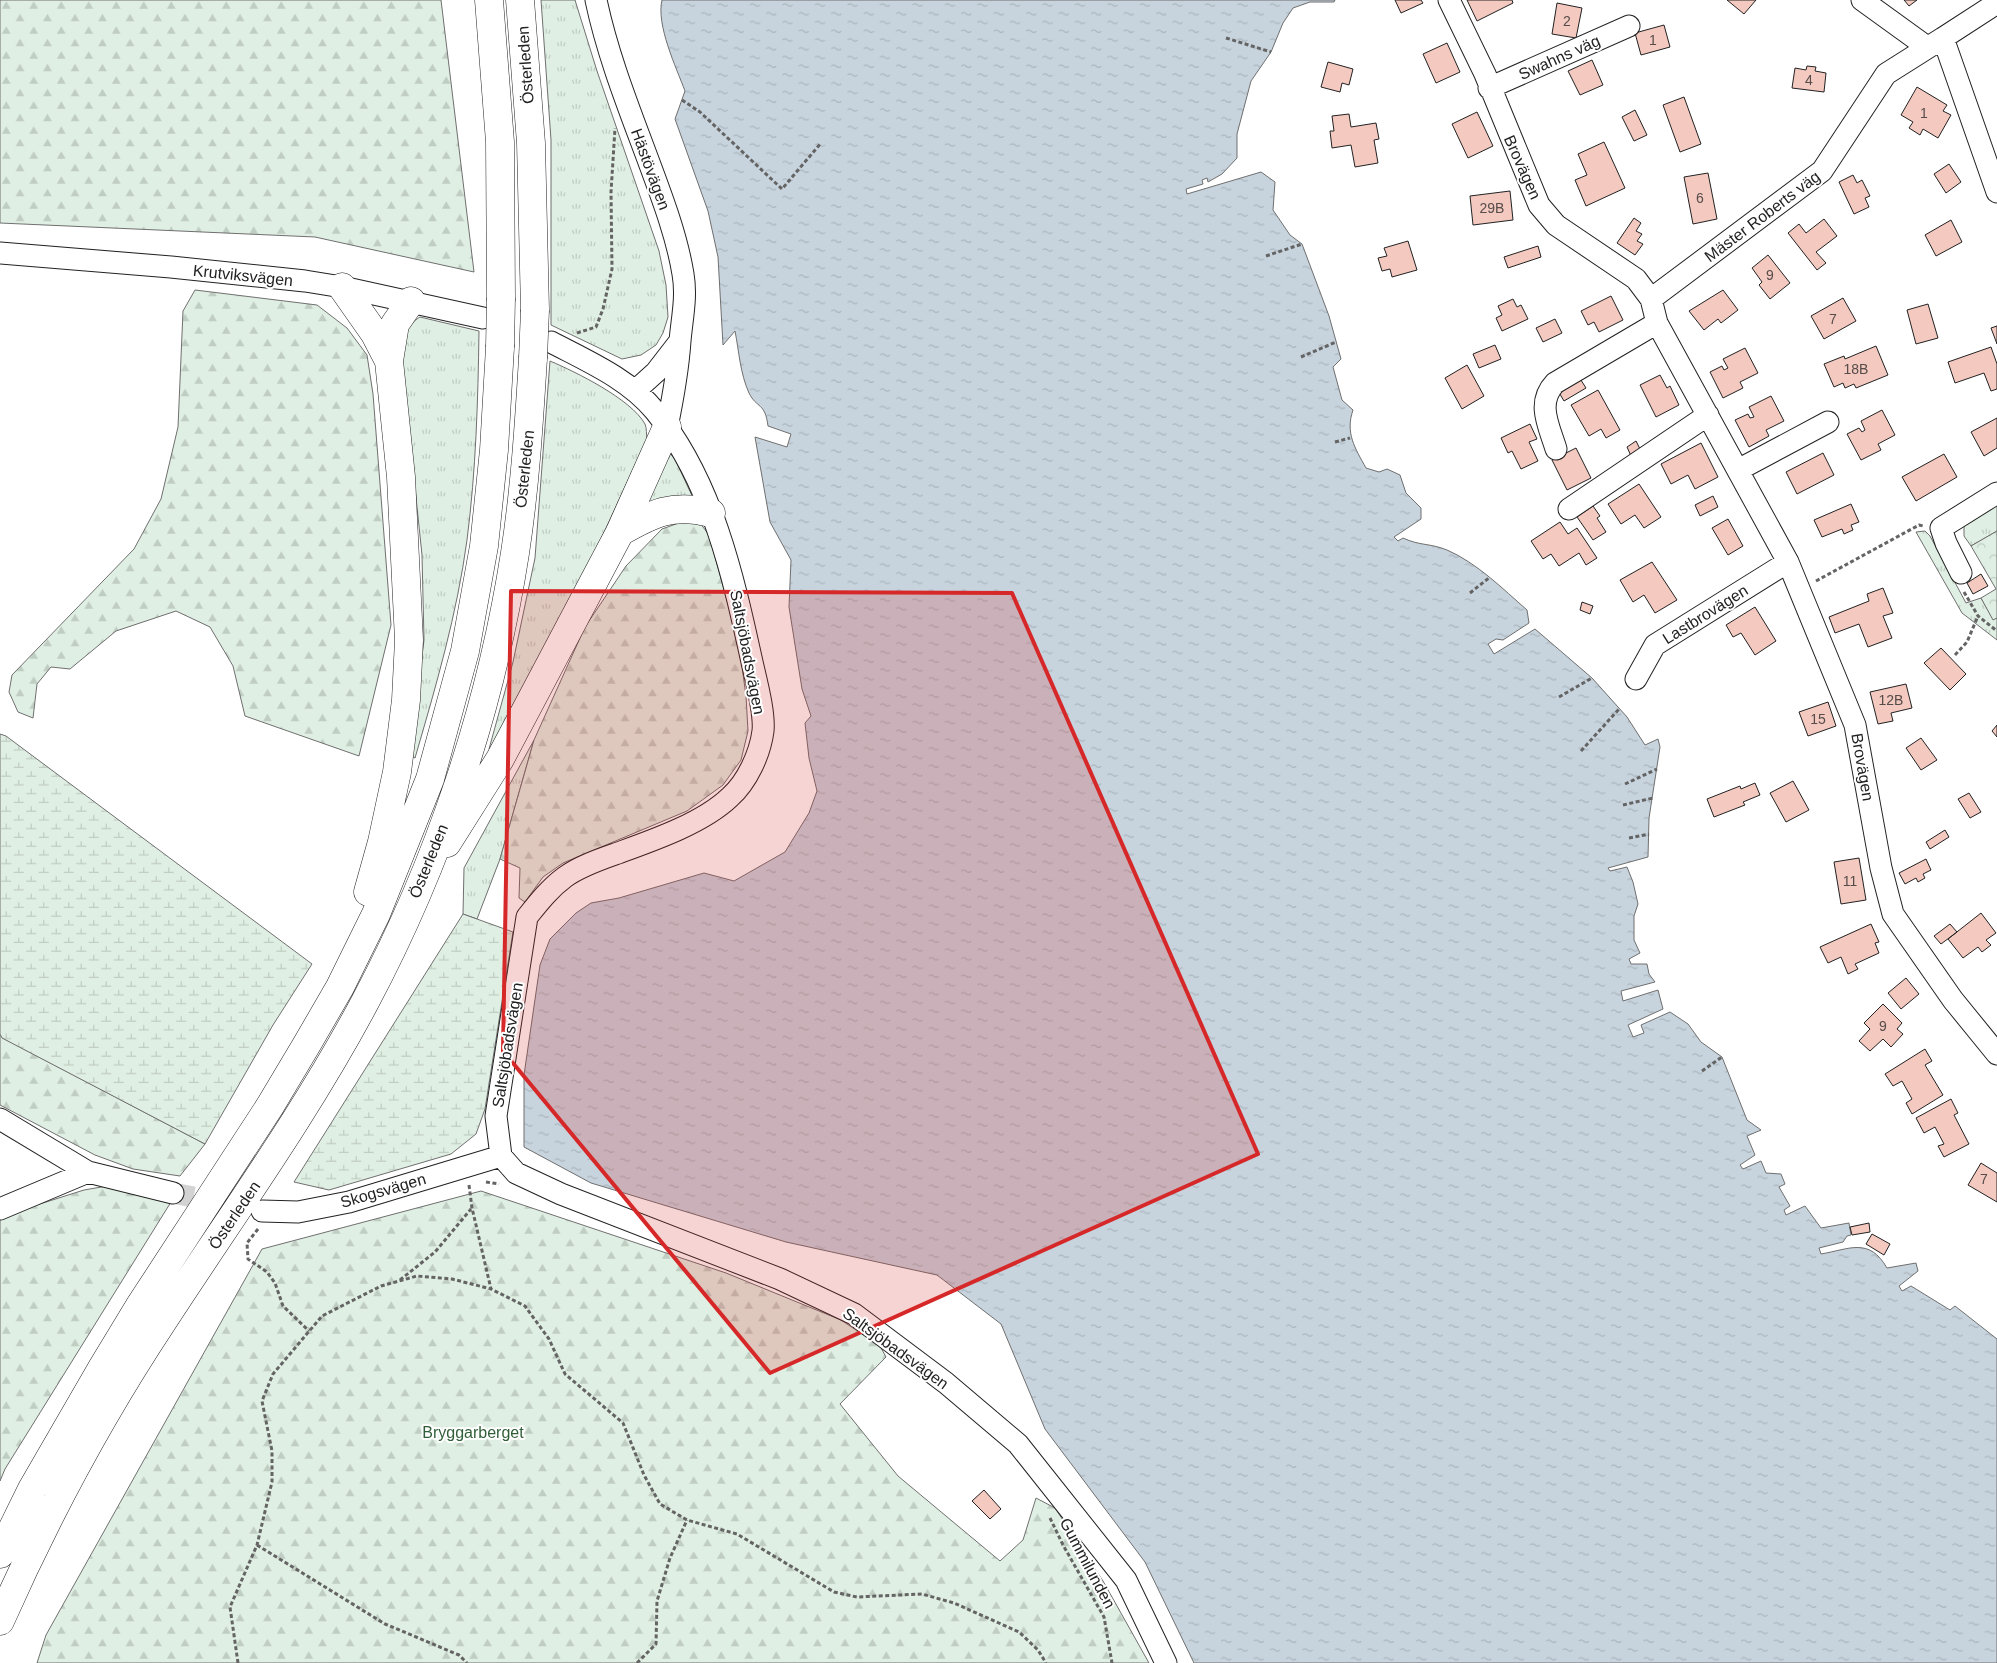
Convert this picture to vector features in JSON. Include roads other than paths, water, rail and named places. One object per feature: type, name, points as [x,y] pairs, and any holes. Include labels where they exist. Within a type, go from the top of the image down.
[{"type":"highway","name":"Österleden","points":[[0,1554],[32,1489],[138,1307],[270,1106],[340,987],[376,914],[430,779],[464,651],[484,546],[494,450],[501,298],[500,142],[489,0]]},
{"type":"highway","name":"Österleden","points":[[0,1622],[58,1499],[125,1381],[249,1193],[333,1059],[370,992],[419,886],[458,786],[494,660],[515,553],[542,350],[535,310],[531,143],[520,0]]},
{"type":"highway","points":[[342,287],[375,334],[388,361]]},
{"type":"highway","points":[[340,987],[382,842],[397,772],[406,700],[409,640],[401,477],[388,361],[395,324],[411,301]]},
{"type":"highway","points":[[419,886],[465,818],[500,759],[620,532],[667,427]]},
{"type":"highway","points":[[620,532],[662,510],[692,508],[711,513]]},
{"type":"street","name":"Hästövägen","points":[[596,0],[603,34],[675,238],[684,275],[685,313],[680,341],[680,359],[667,427]]},
{"type":"street","name":"Brovägen","points":[[1448,0],[1489,88],[1539,205],[1556,225],[1636,279],[1652,299],[1657,323],[1788,562],[1855,725],[1881,868],[1893,914],[1953,1000],[1997,1054]]},
{"type":"street","points":[[1862,0],[1935,43],[1992,161],[1997,192]]},
{"type":"street","name":"Mäster Roberts väg","points":[[1652,299],[1822,171],[1886,74],[1997,3]]},
{"type":"street","name":"Swahns väg","points":[[1489,88],[1628,26]]},
{"type":"street","name":"Krutviksvägen","points":[[0,253],[171,267],[342,287],[482,318]]},
{"type":"street","points":[[1556,449],[1547,422],[1544,402],[1547,392],[1555,383],[1657,323]]},
{"type":"street","name":"Hästövägen","points":[[635,391],[656,372],[680,341]]},
{"type":"street","points":[[542,350],[592,364],[635,391],[654,410],[667,427]]},
{"type":"street","points":[[1569,509],[1708,415]]},
{"type":"street","points":[[1738,470],[1828,422]]},
{"type":"street","name":"Saltsjöbadsvägen","points":[[667,427],[696,478],[711,513],[730,568],[758,689],[763,731],[752,769],[731,797],[700,817],[652,840],[596,861],[566,876],[546,893],[527,917],[496,1116],[501,1156],[516,1173],[561,1194],[780,1279],[854,1314],[946,1383],[1018,1444],[1126,1580],[1166,1663]]},
{"type":"street","points":[[1961,573],[1941,528],[1997,493]]},
{"type":"street","name":"Lastbrovägen","points":[[1636,679],[1655,645],[1788,562]]},
{"type":"street","points":[[0,1119],[88,1172],[173,1193]]},
{"type":"street","name":"Skogsvägen","points":[[260,1220],[349,1202],[501,1156]]},
{"type":"street","points":[[0,1209],[88,1172]]},
{"type":"water","points":[[662,0],[1335,0],[1334,2],[1310,2],[1293,8],[1283,23],[1271,52],[1251,81],[1237,134],[1237,158],[1222,174],[1208,182],[1207,178],[1202,180],[1203,184],[1186,189],[1187,194],[1261,172],[1275,182],[1273,210],[1290,235],[1302,244],[1329,316],[1341,359],[1333,367],[1342,400],[1353,410],[1350,426],[1355,447],[1366,468],[1379,472],[1387,469],[1400,475],[1406,493],[1421,508],[1421,519],[1394,537],[1398,541],[1403,538],[1441,548],[1458,555],[1489,577],[1527,610],[1529,623],[1503,640],[1496,639],[1488,644],[1494,654],[1535,629],[1592,678],[1627,717],[1645,745],[1658,739],[1660,747],[1649,818],[1648,857],[1608,868],[1610,871],[1627,867],[1638,904],[1634,916],[1634,940],[1640,953],[1629,959],[1631,964],[1647,964],[1649,974],[1655,982],[1621,991],[1623,1001],[1658,990],[1663,1009],[1628,1025],[1633,1037],[1644,1033],[1641,1025],[1670,1012],[1688,1024],[1701,1042],[1722,1057],[1747,1120],[1761,1130],[1747,1136],[1755,1155],[1740,1165],[1743,1169],[1761,1161],[1766,1173],[1781,1174],[1785,1184],[1779,1187],[1790,1206],[1784,1210],[1786,1215],[1805,1206],[1821,1228],[1849,1223],[1851,1235],[1847,1236],[1843,1242],[1819,1248],[1821,1254],[1858,1248],[1873,1252],[1887,1268],[1916,1263],[1918,1271],[1899,1286],[1902,1291],[1911,1286],[1950,1310],[1955,1306],[1997,1339],[1997,1663],[1194,1663],[1145,1562],[1045,1429],[1001,1324],[937,1275],[786,1242],[591,1183],[524,1147],[524,1075],[540,965],[550,939],[576,913],[591,903],[619,898],[704,873],[734,881],[785,852],[809,813],[817,791],[809,758],[805,723],[811,716],[802,689],[789,607],[791,560],[770,522],[755,437],[787,447],[791,434],[768,426],[763,409],[749,393],[742,370],[735,331],[723,345],[718,257],[708,211],[675,119],[685,91],[664,33],[661,10]]},
{"type":"tunnel","points":[[173,1193],[223,1203]]},
{"type":"park label","name":"Bryggarberget","points":[[473,1432]]}]
